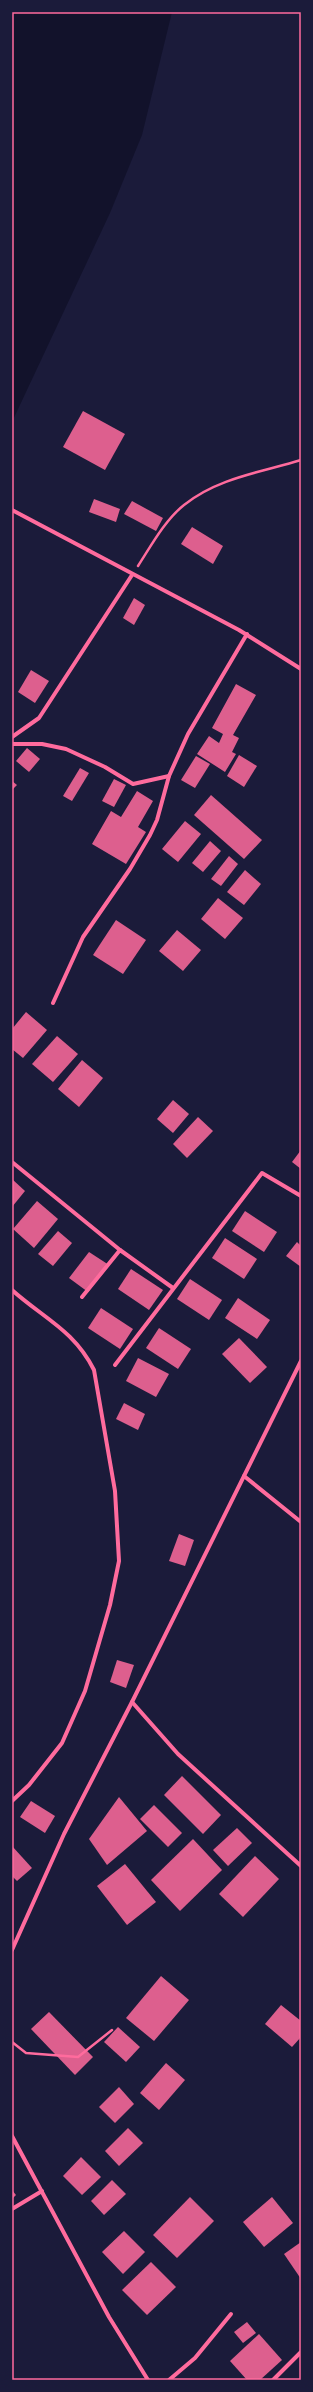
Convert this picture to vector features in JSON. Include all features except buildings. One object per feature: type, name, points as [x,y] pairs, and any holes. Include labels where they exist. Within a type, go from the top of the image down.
[{"type":"street","points":[[12,510],[132,575],[247,634],[301,669]]},
{"type":"street","points":[[12,737],[39,718],[132,575]]},
{"type":"street","points":[[53,1003],[83,938],[130,869],[150,835],[157,820],[169,776],[197,718],[247,634]]},
{"type":"street","points":[[12,744],[42,744],[66,750],[105,767],[133,784],[169,776]]},
{"type":"street","points":[[12,1162],[120,1250],[173,1288]]},
{"type":"street","points":[[115,1365],[262,1173],[301,1196]]},
{"type":"street","points":[[82,1297],[120,1250]]},
{"type":"street","points":[[12,1290],[28,1304],[61,1326],[85,1353],[94,1370],[115,1491],[118,1561],[110,1605],[85,1691],[62,1743],[29,1785],[12,1801]]},
{"type":"street","points":[[12,1950],[64,1834],[132,1702],[301,1362]]},
{"type":"street","points":[[244,1476],[301,1522]]},
{"type":"street","points":[[132,1702],[178,1754],[301,1866]]},
{"type":"street","points":[[12,2136],[109,2318],[148,2380]]},
{"type":"street","points":[[12,2209],[42,2191]]},
{"type":"street","points":[[169,2380],[195,2358],[231,2314]]},
{"type":"street","points":[[273,2380],[301,2352]]},
{"type":"path","points":[[132,575],[168,522],[183,505],[206,489],[301,460]]},
{"type":"path","points":[[12,2042],[26,2053],[78,2057],[112,2030]]},
{"type":"shaded area","points":[[12,12],[172,12],[142,135],[110,213],[12,422]]}]
